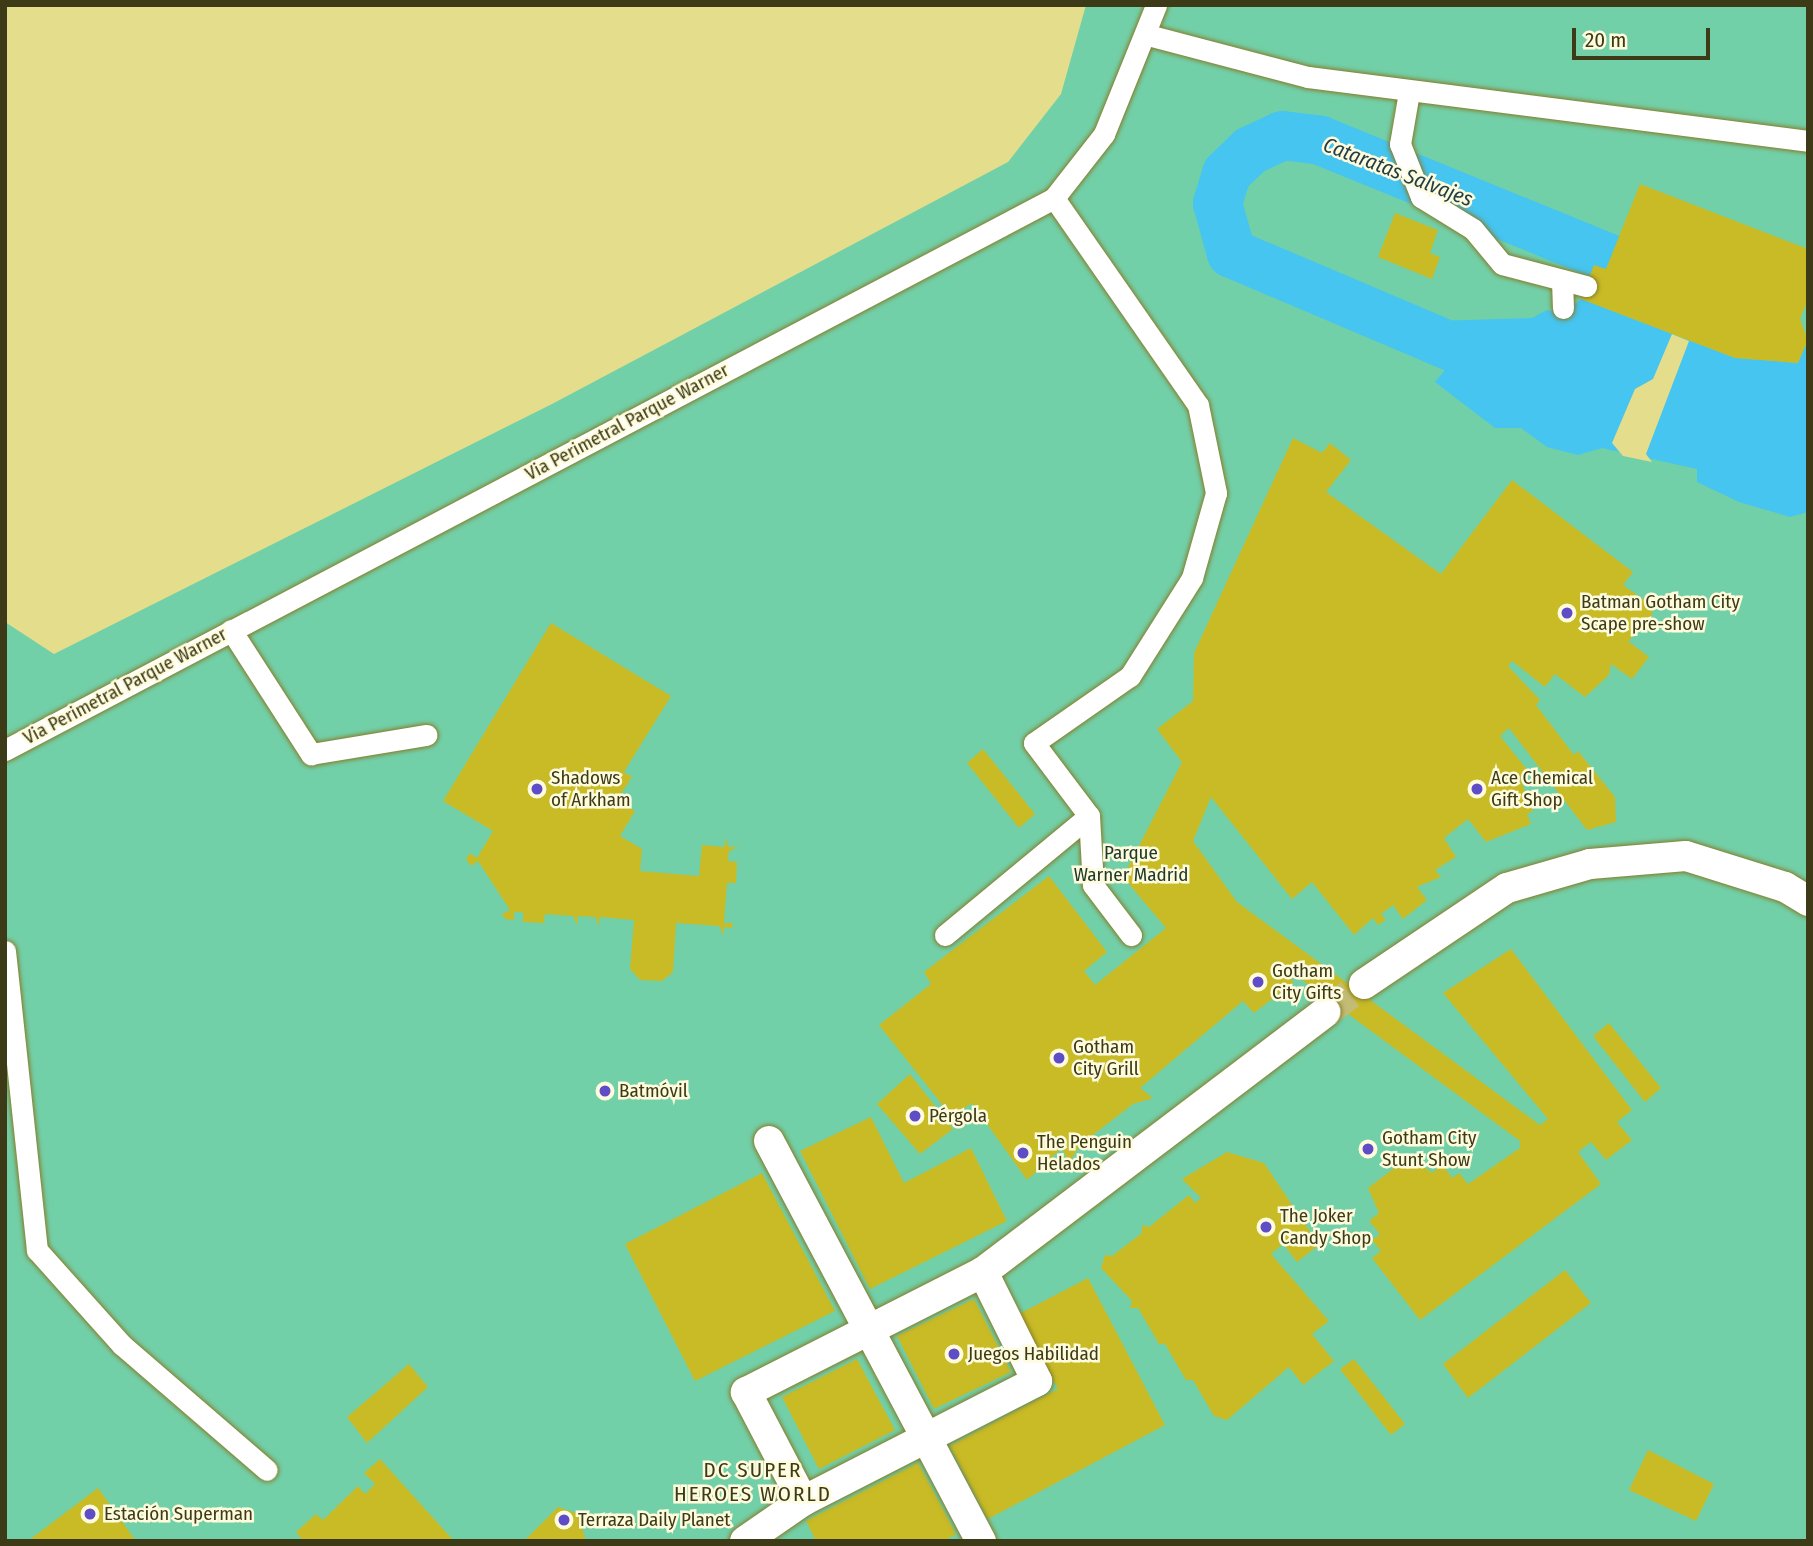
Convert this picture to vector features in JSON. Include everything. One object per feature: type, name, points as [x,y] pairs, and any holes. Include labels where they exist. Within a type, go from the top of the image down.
[{"type":"street","points":[[1364,984],[1507,888],[1590,863],[1686,856],[1784,887],[1808,901]]},
{"type":"street","points":[[803,1501],[746,1392],[983,1272],[1326,1012]]},
{"type":"street","points":[[769,1141],[981,1541]]},
{"type":"street","points":[[761,1535],[803,1501],[924,1436],[1037,1381],[983,1272]]},
{"type":"lane","name":"Via Perimetral Parque Warner","points":[[5,750],[1054,198],[1104,134],[1148,34],[1156,5]]},
{"type":"lane","points":[[1148,34],[1308,77],[1808,141]]},
{"type":"lane","points":[[1409,92],[1400,144],[1420,197],[1473,229],[1502,264],[1586,286]]},
{"type":"lane","points":[[1054,198],[1198,405],[1216,493],[1192,578],[1130,676],[1034,743],[1089,816],[1093,885],[1131,935]]},
{"type":"lane","points":[[1562,280],[1563,308]]},
{"type":"lane","points":[[231,630],[312,754],[426,735]]},
{"type":"lane","points":[[945,934],[1089,816]]},
{"type":"lane","points":[[5,951],[37,1250],[122,1345],[267,1470]]},
{"type":"green space","name":"Parque Warner Madrid","points":[[1086,5],[1808,5],[1808,1541],[5,1541],[5,622],[54,654],[552,404],[1008,162],[1061,94]]},
{"type":"water","points":[[1581,299],[1735,358],[1798,363],[1808,340],[1808,512],[1790,517],[1739,502],[1697,482],[1697,469],[1602,448],[1578,455],[1547,447],[1521,428],[1495,428],[1435,382],[1445,370],[1442,352],[1450,337],[1434,331],[1434,321],[1532,318],[1547,310],[1562,314]]},
{"type":"pier","points":[[1672,334],[1689,341],[1646,454],[1652,462],[1623,456],[1612,443],[1635,389],[1653,379]]},
{"type":"building","points":[[1640,184],[1808,249],[1808,300],[1800,319],[1808,340],[1798,363],[1735,358],[1581,299],[1594,265],[1606,269]]},
{"type":"building","points":[[1395,213],[1438,230],[1430,253],[1440,257],[1432,279],[1378,257]]},
{"type":"building","points":[[1293,438],[1322,453],[1330,443],[1351,460],[1326,492],[1441,574],[1512,480],[1633,572],[1623,585],[1654,607],[1650,621],[1628,641],[1649,657],[1632,679],[1611,664],[1609,675],[1585,697],[1555,674],[1545,687],[1512,661],[1508,666],[1540,700],[1536,705],[1574,755],[1578,751],[1615,797],[1616,822],[1587,830],[1509,728],[1500,736],[1529,772],[1520,778],[1533,811],[1527,814],[1531,824],[1486,842],[1468,819],[1444,838],[1456,857],[1435,870],[1441,877],[1417,887],[1427,900],[1403,919],[1393,905],[1381,914],[1386,920],[1378,925],[1373,918],[1354,935],[1312,882],[1292,899],[1211,797],[1193,841],[1237,902],[1540,1125],[1548,1119],[1443,993],[1511,949],[1632,1110],[1617,1122],[1632,1140],[1606,1160],[1591,1142],[1578,1152],[1601,1184],[1420,1320],[1372,1258],[1381,1251],[1372,1240],[1380,1234],[1369,1221],[1379,1213],[1368,1188],[1410,1156],[1432,1173],[1442,1164],[1452,1178],[1459,1173],[1468,1184],[1520,1148],[1520,1141],[1275,960],[1294,982],[1254,1013],[1243,1001],[1140,1088],[1153,1098],[1133,1104],[1080,1145],[1069,1163],[1062,1148],[1027,1180],[972,1103],[952,1117],[879,1025],[931,984],[924,972],[1049,876],[1107,952],[1084,971],[1095,985],[1166,928],[1123,877],[1182,762],[1157,729],[1193,701],[1194,653]]},
{"type":"building","points":[[551,623],[671,696],[624,772],[632,777],[617,800],[635,811],[620,836],[642,849],[640,871],[699,876],[702,845],[725,847],[725,838],[729,847],[738,847],[729,851],[728,861],[737,862],[736,883],[727,883],[724,923],[733,923],[732,928],[723,927],[724,936],[719,926],[676,923],[673,972],[662,981],[640,980],[630,969],[634,920],[599,917],[599,927],[595,917],[578,916],[577,925],[573,916],[545,914],[544,923],[523,922],[523,912],[514,912],[514,920],[505,919],[502,914],[510,910],[478,861],[471,866],[466,859],[470,853],[477,858],[493,831],[443,801]]},
{"type":"building","points":[[983,749],[1035,814],[1019,828],[967,763]]},
{"type":"building","points":[[1609,1023],[1661,1088],[1645,1102],[1593,1036]]},
{"type":"building","name":"Pérgola","points":[[910,1074],[953,1129],[920,1154],[877,1104]]},
{"type":"building","points":[[871,1117],[904,1183],[971,1148],[1007,1221],[870,1289],[800,1151]]},
{"type":"building","points":[[1227,1152],[1264,1163],[1319,1245],[1297,1262],[1283,1244],[1271,1254],[1329,1321],[1312,1334],[1334,1361],[1303,1385],[1289,1367],[1227,1420],[1214,1416],[1193,1380],[1186,1380],[1165,1344],[1159,1344],[1138,1308],[1130,1308],[1132,1301],[1101,1268],[1105,1255],[1112,1256],[1142,1233],[1142,1225],[1149,1227],[1189,1195],[1195,1203],[1201,1198],[1182,1179]]},
{"type":"building","points":[[762,1173],[835,1311],[695,1381],[625,1244]]},
{"type":"building","points":[[1565,1270],[1591,1303],[1468,1398],[1443,1364]]},
{"type":"building","points":[[1088,1278],[1165,1425],[988,1519],[950,1446],[1058,1389],[1019,1314]]},
{"type":"building","name":"Juegos Habilidad","points":[[974,1299],[1011,1372],[934,1409],[897,1336]]},
{"type":"building","points":[[857,1359],[895,1430],[819,1469],[782,1397]]},
{"type":"building","points":[[1354,1359],[1405,1424],[1391,1435],[1340,1369]]},
{"type":"building","points":[[409,1364],[428,1387],[367,1443],[347,1417]]},
{"type":"building","points":[[1648,1450],[1714,1484],[1696,1521],[1629,1490]]},
{"type":"building","points":[[380,1459],[454,1541],[303,1541],[296,1532],[316,1514],[323,1520],[358,1486],[365,1494],[375,1484],[364,1473]]},
{"type":"building","points":[[918,1463],[956,1534],[944,1541],[816,1541],[806,1521]]},
{"type":"building","name":"Estación Superman","points":[[98,1488],[136,1541],[28,1541]]},
{"type":"building","name":"Terraza Daily Planet","points":[[558,1507],[578,1514],[586,1541],[524,1541]]},
{"type":"waterway","name":"Cataratas Salvajes","points":[[1507,370],[1231,253],[1217,203],[1226,173],[1250,150],[1282,135],[1320,140],[1672,284]]},
{"type":"tunnel","points":[[1326,1012],[1364,984]]},
{"type":"place","name":"Batman Gotham City Scape pre-show","points":[[1567,613]]},
{"type":"place","name":"Shadows of Arkham","points":[[537,789]]},
{"type":"place","name":"Ace Chemical Gift Shop","points":[[1477,789]]},
{"type":"place","name":"Gotham City Gifts","points":[[1258,982]]},
{"type":"place","name":"Gotham City Grill","points":[[1059,1058]]},
{"type":"place","name":"Batmóvil","points":[[605,1091]]},
{"type":"place","name":"Pérgola","points":[[915,1116]]},
{"type":"place","name":"Gotham City Stunt Show","points":[[1368,1149]]},
{"type":"place","name":"The Penguin Helados","points":[[1023,1153]]},
{"type":"place","name":"The Joker Candy Shop","points":[[1266,1227]]},
{"type":"place","name":"Juegos Habilidad","points":[[954,1354]]},
{"type":"place","name":"Estación Superman","points":[[90,1514]]},
{"type":"place","name":"Terraza Daily Planet","points":[[564,1520]]},
{"type":"district","name":"DC SUPER HEROES WORLD","points":[[753,1482]]}]
